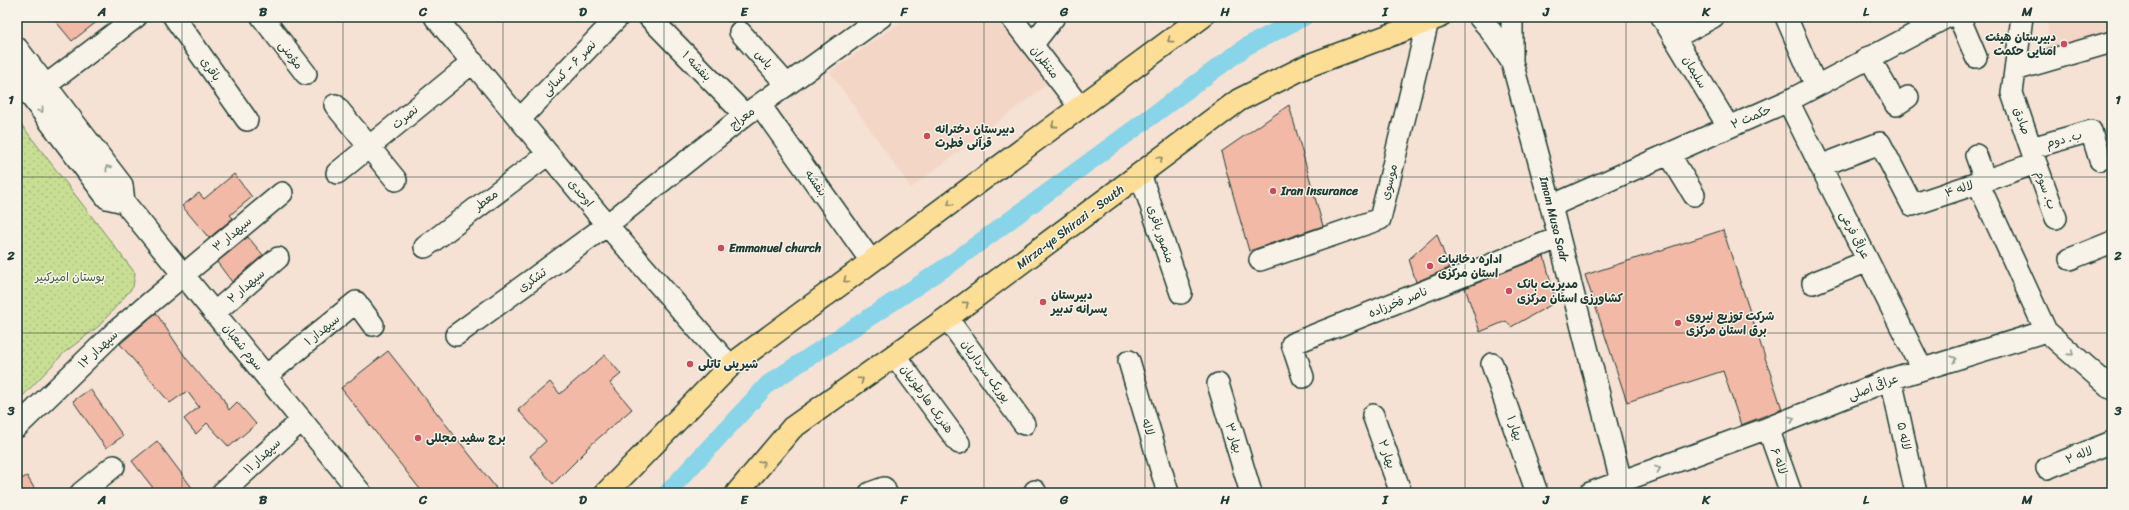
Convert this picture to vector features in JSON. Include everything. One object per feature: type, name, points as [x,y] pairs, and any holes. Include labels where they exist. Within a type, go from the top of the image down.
[{"type":"main road","points":[[606,493],[730,366],[1079,106],[1202,17]]},
{"type":"main road","name":"Mirza-ye Shirazi - South","points":[[737,493],[792,428],[947,318],[1239,100],[1307,66],[1434,19]]},
{"type":"street","points":[[45,86],[136,17]]},
{"type":"street","name":"باقری","points":[[174,17],[247,120]]},
{"type":"street","name":"مؤمنی","points":[[262,17],[306,74]]},
{"type":"street","name":"اوحدی","points":[[435,17],[607,225],[730,366]]},
{"type":"street","name":"نصر ۶ - کسائی","points":[[520,119],[618,17]]},
{"type":"street","name":"بنفشه ۱","points":[[649,17],[752,110]]},
{"type":"street","name":"معراج","points":[[607,225],[752,110],[881,17]]},
{"type":"street","name":"منتظران","points":[[1010,17],[1079,106]]},
{"type":"street","points":[[1032,44],[1054,17]]},
{"type":"street","name":"Imam Musa Sadr","points":[[1479,17],[1488,27],[1512,62]]},
{"type":"street","name":"Imam Musa Sadr","points":[[1512,17],[1512,62],[1551,206],[1622,488]]},
{"type":"street","name":"سلیمان","points":[[1662,17],[1728,126]]},
{"type":"street","points":[[1674,38],[1712,17]]},
{"type":"street","points":[[1786,17],[1816,86]]},
{"type":"street","name":"حکمت ۲","points":[[1551,206],[1669,154],[1728,126],[1788,101],[1946,17]]},
{"type":"street","points":[[1959,17],[1976,57]]},
{"type":"street","name":"صادق","points":[[2022,17],[2012,92],[2034,155]]},
{"type":"street","name":"موسوی","points":[[1260,260],[1380,219],[1434,19]]},
{"type":"street","name":"یاس","points":[[740,32],[787,85]]},
{"type":"street","points":[[2015,70],[2112,42]]},
{"type":"street","name":"سوم شعبان","points":[[17,48],[122,185],[124,202],[361,493]]},
{"type":"street","points":[[1869,57],[1896,105],[1908,97]]},
{"type":"street","name":"نصرت","points":[[337,173],[473,62]]},
{"type":"street","points":[[17,78],[107,198],[124,202]]},
{"type":"street","name":"عراقی فرعی","points":[[1788,101],[1922,369]]},
{"type":"street","points":[[335,105],[396,180]]},
{"type":"street","name":"بنفشه","points":[[752,110],[871,261]]},
{"type":"street","name":"ب. دوم","points":[[2034,155],[2091,131],[2100,160]]},
{"type":"street","name":"لاله ۴","points":[[1820,166],[1880,143],[1912,205],[1982,181],[2046,331]]},
{"type":"street","name":"معطر","points":[[425,247],[548,154]]},
{"type":"street","points":[[1669,154],[1694,195]]},
{"type":"street","points":[[1976,155],[1982,181],[2034,155]]},
{"type":"street","name":"ب. سوم","points":[[2034,155],[2056,218]]},
{"type":"street","name":"منصور باقری","points":[[1140,174],[1181,293]]},
{"type":"street","name":"سپهدار ۳","points":[[183,275],[282,193]]},
{"type":"street","name":"تشکری","points":[[456,335],[607,225]]},
{"type":"street","name":"ناصر فخرزاده","points":[[1303,377],[1292,344],[1558,238]]},
{"type":"street","points":[[2070,259],[2112,242]]},
{"type":"street","name":"سپهدار ۲","points":[[214,313],[278,258]]},
{"type":"street","points":[[1813,283],[1868,261]]},
{"type":"street","name":"سپهدار ۱۲","points":[[17,427],[116,331],[183,275]]},
{"type":"street","name":"سپهدار ۱","points":[[266,376],[356,302],[374,325]]},
{"type":"street","name":"یوریک سرداریان","points":[[947,318],[1024,424]]},
{"type":"street","points":[[2046,331],[2111,387]]},
{"type":"street","name":"عراقی اصلی","points":[[1590,493],[1622,488],[1891,379],[2046,331]]},
{"type":"street","name":"هنریک هارطونیان","points":[[895,356],[959,443]]},
{"type":"street","name":"لاله","points":[[1128,361],[1168,493]]},
{"type":"street","name":"بهار ۱","points":[[1492,364],[1537,493]]},
{"type":"street","name":"لاله ۵","points":[[1891,379],[1916,493]]},
{"type":"street","name":"بهار ۳","points":[[1218,384],[1251,493]]},
{"type":"street","name":"بهار ۲","points":[[1373,415],[1401,493]]},
{"type":"street","name":"سپهدار ۱۱","points":[[222,493],[302,420]]},
{"type":"street","name":"لاله ۶","points":[[1768,428],[1791,493]]},
{"type":"street","name":"لاله ۲","points":[[2047,468],[2112,442]]},
{"type":"street","points":[[81,493],[114,466]]},
{"type":"shaded area","name":"دبیرستان دخترانه قرآنی فطرت","points":[[908,17],[995,17],[1049,83],[911,188],[830,72]]},
{"type":"shaded area","name":"دبیرستان هیئت امنایی حکمت","points":[[2048,17],[2112,17],[2112,35],[2047,54]]},
{"type":"green space","name":"بوستان امیرکبیر","points":[[17,119],[135,273],[133,287],[99,326],[65,352],[17,402]]},
{"type":"building","points":[[52,17],[103,17],[72,41]]},
{"type":"building","name":"Iran Insurance","points":[[1289,105],[1323,226],[1249,251],[1221,152]]},
{"type":"building","points":[[234,174],[252,197],[230,215],[233,218],[209,238],[182,206],[199,193],[204,199]]},
{"type":"building","name":"شرکت توزیع نیروی برق استان مرکزی","points":[[1723,230],[1782,409],[1741,425],[1723,371],[1627,402],[1585,275]]},
{"type":"building","name":"اداره دخانیات استان مرکزی","points":[[1437,234],[1449,268],[1416,282],[1409,259]]},
{"type":"building","points":[[248,237],[263,255],[232,282],[217,262]]},
{"type":"building","name":"مدیریت بانک کشاورزی استان مرکزی","points":[[1544,256],[1556,302],[1511,327],[1506,321],[1480,332],[1465,288]]},
{"type":"building","points":[[156,313],[186,358],[206,382],[220,393],[229,410],[237,402],[256,424],[229,447],[207,423],[196,434],[184,419],[199,407],[187,391],[170,403],[120,344]]},
{"type":"building","name":"برج سفید مجللی","points":[[388,351],[496,488],[489,493],[423,493],[341,388]]},
{"type":"building","points":[[605,355],[621,374],[610,383],[632,409],[586,449],[587,450],[553,484],[530,456],[546,441],[518,410],[550,382],[560,394]]},
{"type":"building","points":[[90,389],[123,436],[106,448],[73,401]]},
{"type":"building","points":[[157,441],[196,493],[157,493],[132,461]]},
{"type":"building","points":[[27,476],[37,493],[17,493],[17,481]]},
{"type":"waterway","points":[[667,493],[768,384],[949,265],[1247,46],[1304,17]]},
{"type":"place","name":"دبیرستان هیئت امنایی حکمت","points":[[2064,44]]},
{"type":"place","name":"دبیرستان دخترانه قرآنی فطرت","points":[[927,136]]},
{"type":"place","name":"Iran Insurance","points":[[1273,191]]},
{"type":"place","name":"Emmanuel church","points":[[721,248]]},
{"type":"place","name":"اداره دخانیات استان مرکزی","points":[[1430,266]]},
{"type":"place","name":"مدیریت بانک کشاورزی استان مرکزی","points":[[1509,291]]},
{"type":"place","name":"دبیرستان پسرانه تدبیر","points":[[1043,302]]},
{"type":"place","name":"شرکت توزیع نیروی برق استان مرکزی","points":[[1678,323]]},
{"type":"place","name":"شیرینی تاتلی","points":[[690,364]]},
{"type":"place","name":"برج سفید مجللی","points":[[418,438]]}]
